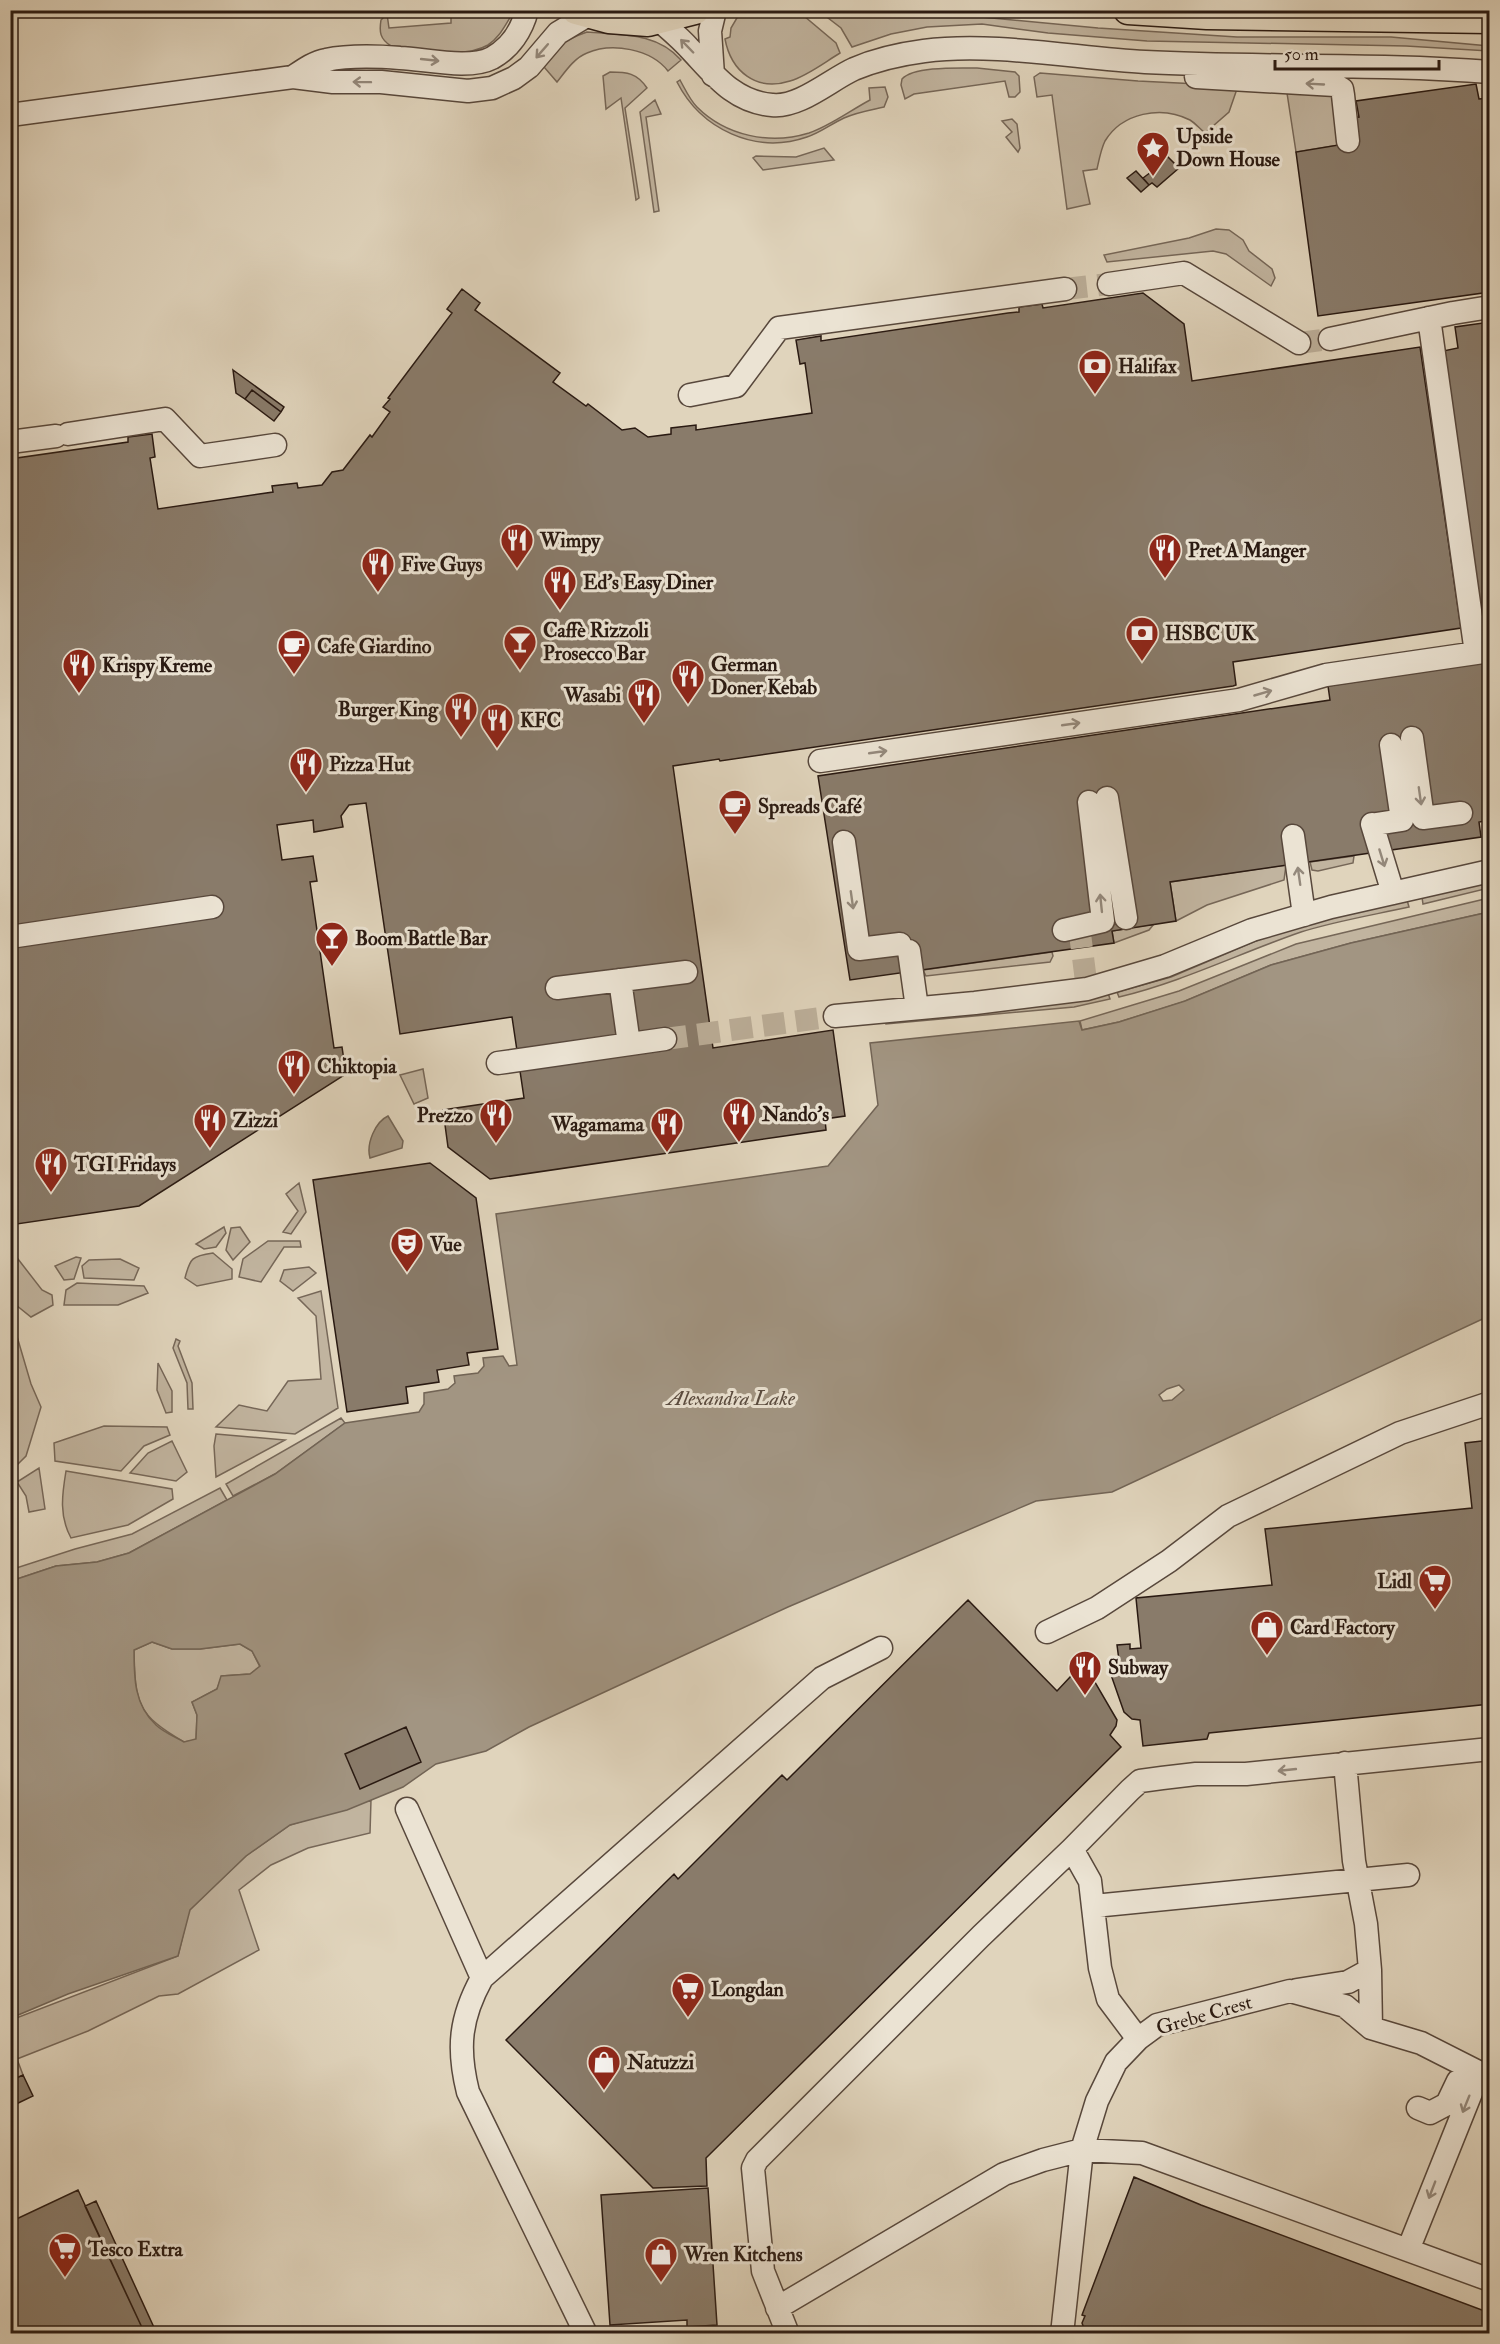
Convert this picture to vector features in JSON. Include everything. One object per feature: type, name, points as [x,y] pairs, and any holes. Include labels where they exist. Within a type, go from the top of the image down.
[{"type":"main road","points":[[582,13],[630,22],[659,20],[695,10]]},
{"type":"main road","points":[[1128,10],[1208,15],[1490,18]]},
{"type":"main road","points":[[1453,10],[1490,18]]},
{"type":"street","points":[[292,77],[322,60],[343,58],[377,57],[453,63],[481,62],[492,58],[517,35],[527,10]]},
{"type":"street","points":[[713,75],[710,31],[716,10]]},
{"type":"street","points":[[10,115],[292,77],[333,82],[393,83],[468,91],[492,88],[514,78],[529,67],[558,33],[582,13]]},
{"type":"street","points":[[659,20],[735,94],[752,102],[774,106],[801,99],[854,69],[880,60],[923,51],[972,48],[1147,62],[1426,67],[1490,72]]},
{"type":"street","points":[[1072,57],[1160,74],[1335,85],[1342,89],[1348,141]]},
{"type":"street","points":[[1109,284],[1184,273],[1299,343]]},
{"type":"street","points":[[690,395],[736,386],[779,328],[1065,289]]},
{"type":"street","points":[[1330,339],[1490,307]]},
{"type":"street","points":[[820,760],[1239,700],[1326,675],[1483,652],[1429,318]]},
{"type":"street","points":[[10,442],[165,419],[200,456],[275,445]]},
{"type":"street","points":[[1393,893],[1374,824],[1402,820],[1402,742],[1423,818],[1461,813]]},
{"type":"street","points":[[1064,930],[1103,921],[1098,800],[1126,918]]},
{"type":"street","points":[[1293,836],[1304,915]]},
{"type":"street","points":[[844,842],[859,949],[904,947],[917,1008]]},
{"type":"street","points":[[835,1016],[1099,986],[1165,966],[1252,930],[1304,915],[1490,871]]},
{"type":"street","points":[[10,937],[212,908]]},
{"type":"street","points":[[557,988],[686,972]]},
{"type":"street","points":[[620,980],[629,1044]]},
{"type":"street","points":[[498,1063],[665,1039]]},
{"type":"street","points":[[1047,1632],[1097,1608],[1169,1561],[1228,1516],[1400,1433],[1490,1403]]},
{"type":"street","points":[[586,2334],[468,2092],[460,2050],[469,2001],[482,1978],[822,1678],[880,1648]]},
{"type":"street","points":[[788,2334],[763,2271],[753,2169],[757,2160],[1140,1781],[1196,1774],[1246,1774],[1490,1749]]},
{"type":"street","points":[[1345,1763],[1354,1861],[1359,1880],[1370,1970],[1371,2028]]},
{"type":"street","points":[[407,1809],[482,1978]]},
{"type":"street","points":[[1072,1849],[1090,1881],[1101,1968],[1108,2000],[1138,2039]]},
{"type":"street","points":[[1094,1906],[1408,1875]]},
{"type":"street","points":[[1290,1991],[1348,1982],[1370,1970]]},
{"type":"street","name":"Grebe Crest","points":[[1062,2334],[1082,2150],[1097,2101],[1116,2062],[1138,2039],[1157,2025],[1290,1991],[1345,2006],[1371,2028],[1421,2043],[1484,2075]]},
{"type":"street","points":[[1418,2108],[1430,2113],[1447,2104],[1458,2082],[1484,2075]]},
{"type":"street","points":[[1408,2250],[1484,2075]]},
{"type":"street","points":[[777,2308],[1004,2174],[1043,2160],[1082,2150],[1142,2153],[1490,2280]]},
{"type":"shaded area","points":[[466,11],[508,11],[507,14],[511,16],[492,42],[477,50],[465,52],[440,52],[391,46],[381,35],[381,20],[387,14],[389,28],[451,23],[451,17],[466,14]]},
{"type":"shaded area","points":[[741,11],[798,11],[836,43],[840,53],[790,81],[766,84],[756,81],[747,76],[733,61],[725,39],[730,37],[731,28]]},
{"type":"shaded area","points":[[819,11],[918,11],[1098,28],[1237,37],[1391,37],[1489,46],[1489,51],[1406,46],[1147,41],[1048,33],[982,24],[927,27],[891,34],[852,47],[841,28]]},
{"type":"shaded area","points":[[587,32],[625,35],[650,40],[661,44],[681,60],[668,71],[652,57],[630,50],[608,48],[587,53],[578,58],[557,82],[544,67],[561,45]]},
{"type":"shaded area","points":[[977,68],[1015,72],[1019,76],[1020,92],[1015,97],[1009,97],[1005,81],[914,94],[905,99],[901,85],[902,79],[908,75],[926,70]]},
{"type":"shaded area","points":[[610,72],[631,74],[647,88],[625,108],[639,198],[636,200],[621,98],[606,109],[603,76]]},
{"type":"shaded area","points":[[1040,73],[1238,86],[1229,112],[1205,133],[1190,120],[1167,113],[1143,114],[1121,124],[1105,141],[1097,169],[1083,171],[1090,204],[1067,209],[1052,95],[1037,97],[1034,77]]},
{"type":"shaded area","points":[[680,80],[694,104],[709,117],[735,131],[764,138],[794,137],[825,126],[870,100],[869,88],[885,87],[888,97],[884,107],[849,116],[812,135],[787,142],[768,143],[749,140],[715,125],[687,99],[677,82]]},
{"type":"shaded area","points":[[1287,93],[1329,94],[1335,99],[1339,145],[1296,152]]},
{"type":"shaded area","points":[[655,100],[661,114],[646,117],[659,211],[654,212],[640,112]]},
{"type":"shaded area","points":[[1012,119],[1017,124],[1020,148],[1018,152],[1006,137],[1012,132],[1002,121]]},
{"type":"shaded area","points":[[824,148],[834,160],[763,170],[753,158],[756,156],[796,157]]},
{"type":"shaded area","points":[[1216,229],[1229,230],[1243,240],[1249,251],[1272,269],[1275,278],[1271,286],[1226,254],[1213,251],[1107,262],[1104,255],[1189,238]]},
{"type":"shaded area","points":[[1354,856],[1353,863],[1318,871],[1312,870],[1310,862]]},
{"type":"shaded area","points":[[1286,865],[1284,880],[1207,905],[1176,921],[1170,882]]},
{"type":"shaded area","points":[[1489,881],[1489,888],[1423,904],[1422,897]]},
{"type":"shaded area","points":[[1489,898],[1489,912],[1351,943],[1271,965],[1183,1002],[1119,1022],[1082,1030],[1080,1021],[1179,991],[1296,944]]},
{"type":"shaded area","points":[[1407,900],[1409,907],[1314,928],[1142,991],[1119,997],[1117,992],[1171,977],[1270,935],[1320,920]]},
{"type":"shaded area","points":[[1154,924],[1149,930],[1114,943],[1112,931]]},
{"type":"shaded area","points":[[1052,952],[1050,962],[926,976],[923,970]]},
{"type":"shaded area","points":[[1108,993],[1110,999],[1074,1007],[886,1024],[886,1019]]},
{"type":"shaded area","points":[[423,1069],[428,1098],[414,1104],[400,1075]]},
{"type":"shaded area","points":[[299,1183],[306,1212],[291,1234],[283,1232],[298,1211],[286,1194]]},
{"type":"shaded area","points":[[224,1227],[226,1233],[216,1247],[204,1249],[196,1244]]},
{"type":"shaded area","points":[[240,1227],[250,1242],[233,1260],[226,1250],[231,1228]]},
{"type":"shaded area","points":[[268,1241],[300,1241],[301,1247],[284,1247],[261,1282],[239,1277],[243,1259]]},
{"type":"shaded area","points":[[213,1253],[232,1269],[232,1279],[197,1286],[185,1278],[193,1259],[200,1255]]},
{"type":"shaded area","points":[[76,1257],[81,1258],[74,1279],[64,1280],[55,1266]]},
{"type":"shaded area","points":[[18,1259],[42,1290],[52,1295],[53,1305],[31,1317],[11,1301],[11,1265]]},
{"type":"shaded area","points":[[120,1259],[139,1268],[134,1280],[84,1278],[82,1266],[89,1260]]},
{"type":"shaded area","points":[[309,1267],[316,1273],[293,1291],[280,1281],[284,1270]]},
{"type":"shaded area","points":[[77,1283],[144,1286],[148,1293],[118,1305],[64,1305],[66,1290]]},
{"type":"shaded area","points":[[321,1291],[338,1408],[295,1434],[216,1427],[239,1405],[267,1411],[288,1381],[321,1379],[316,1316],[298,1298]]},
{"type":"shaded area","points":[[11,1316],[31,1384],[41,1407],[26,1456],[15,1467],[10,1434]]},
{"type":"shaded area","points":[[176,1339],[180,1341],[178,1346],[192,1383],[193,1409],[188,1409],[187,1383],[173,1348]]},
{"type":"shaded area","points":[[158,1363],[172,1391],[172,1412],[166,1413],[157,1390]]},
{"type":"shaded area","points":[[341,1418],[345,1423],[275,1474],[233,1496],[226,1484]]},
{"type":"shaded area","points":[[104,1426],[167,1427],[170,1435],[144,1446],[121,1471],[55,1461],[54,1443]]},
{"type":"shaded area","points":[[216,1434],[285,1440],[216,1477],[214,1446]]},
{"type":"shaded area","points":[[172,1441],[187,1472],[176,1481],[130,1473],[148,1453]]},
{"type":"shaded area","points":[[39,1468],[45,1509],[29,1512],[26,1496],[17,1482]]},
{"type":"shaded area","points":[[66,1471],[172,1489],[173,1499],[128,1525],[71,1538],[63,1513]]},
{"type":"shaded area","points":[[220,1488],[227,1500],[129,1553],[97,1562],[56,1566],[11,1581],[10,1570],[132,1534]]},
{"type":"shaded area","points":[[152,1642],[172,1649],[200,1649],[240,1644],[252,1651],[260,1667],[250,1674],[222,1676],[217,1689],[192,1702],[197,1715],[196,1740],[184,1742],[156,1724],[142,1706],[138,1695],[134,1650]]},
{"type":"shaded area","points":[[371,1800],[370,1833],[308,1848],[271,1865],[239,1890],[259,1950],[178,1994],[159,1996],[88,2031],[17,2059],[23,2075],[11,2081],[11,2020],[178,1956],[189,1910],[246,1856],[290,1825]]},
{"type":"water","name":"Alexandra Lake","points":[[1489,912],[1489,1316],[1112,1492],[1036,1501],[788,1607],[529,1727],[486,1751],[436,1764],[403,1787],[347,1810],[290,1825],[246,1856],[190,1910],[178,1956],[68,1994],[11,2018],[11,1581],[56,1566],[97,1562],[129,1553],[275,1474],[345,1423],[419,1412],[424,1404],[424,1393],[448,1389],[455,1383],[454,1376],[478,1373],[484,1366],[483,1358],[503,1356],[509,1366],[517,1365],[496,1214],[828,1166],[878,1105],[870,1043],[1079,1021],[1082,1030],[1119,1022],[1185,1001],[1271,965],[1351,943]],"holes":[[[1179,1385],[1184,1390],[1172,1400],[1163,1401],[1159,1395]],[[152,1642],[172,1649],[200,1649],[240,1644],[252,1651],[260,1666],[250,1674],[221,1676],[217,1689],[192,1702],[197,1715],[196,1739],[184,1742],[156,1725],[139,1700],[135,1680],[134,1650]]]},
{"type":"water","points":[[388,1116],[403,1141],[402,1148],[370,1158],[369,1146],[373,1134],[379,1123]]},
{"type":"building","points":[[1476,84],[1479,99],[1490,98],[1490,292],[1318,316],[1296,152],[1339,145],[1336,120],[1359,117],[1356,101]]},
{"type":"building","points":[[1160,149],[1179,168],[1157,187],[1152,183],[1149,185],[1143,178],[1155,169],[1147,161]]},
{"type":"building","points":[[1136,171],[1149,185],[1141,192],[1127,178]]},
{"type":"building","points":[[462,289],[480,303],[475,310],[560,373],[553,382],[586,406],[588,404],[622,430],[635,428],[648,437],[671,434],[671,428],[696,425],[696,430],[812,413],[805,363],[800,364],[796,340],[821,336],[821,341],[1019,312],[1019,307],[1042,304],[1043,308],[1143,293],[1184,324],[1192,381],[1420,347],[1461,628],[1233,662],[1236,685],[1233,686],[673,766],[713,1048],[833,1030],[845,1116],[825,1119],[826,1130],[490,1179],[448,1147],[443,1110],[524,1098],[512,1017],[400,1034],[366,803],[349,805],[341,816],[343,827],[314,832],[313,820],[277,825],[282,860],[313,856],[317,881],[310,882],[334,1048],[342,1047],[346,1074],[139,1206],[10,1225],[10,459],[128,442],[128,437],[152,434],[155,457],[150,458],[158,509],[273,492],[272,486],[297,483],[298,488],[322,485],[332,472],[343,470],[390,412],[383,407],[390,399],[388,398],[452,313],[447,309]]},
{"type":"building","points":[[1490,322],[1490,637],[1485,638],[1443,351],[1458,348],[1455,327]]},
{"type":"building","points":[[233,370],[284,407],[281,412],[252,390],[245,399],[236,393]]},
{"type":"building","points":[[252,390],[281,412],[274,421],[245,399]]},
{"type":"building","points":[[1490,662],[1490,820],[1479,822],[1481,837],[1170,882],[1176,921],[1112,931],[1114,943],[850,980],[818,776],[1330,700],[1328,686]]},
{"type":"building","name":"Vue","points":[[430,1163],[476,1198],[498,1349],[467,1353],[469,1365],[437,1370],[439,1382],[406,1387],[408,1403],[347,1412],[313,1180]]},
{"type":"building","points":[[1490,1440],[1490,1704],[1209,1733],[1207,1739],[1143,1746],[1140,1720],[1132,1719],[1124,1712],[1110,1672],[1120,1668],[1117,1645],[1130,1644],[1130,1649],[1141,1648],[1136,1598],[1272,1585],[1265,1529],[1472,1508],[1465,1443]]},
{"type":"building","points":[[968,1600],[1057,1691],[1072,1675],[1081,1673],[1092,1677],[1117,1720],[1110,1735],[1121,1747],[706,2158],[707,2186],[653,2188],[506,2040],[674,1874],[678,1879],[782,1775],[787,1780]]},
{"type":"building","points":[[406,1727],[421,1762],[360,1789],[345,1754]]},
{"type":"building","points":[[23,2075],[33,2096],[10,2107],[10,2081]]},
{"type":"building","points":[[1134,2177],[1201,2205],[1490,2313],[1490,2334],[1091,2334],[1085,2331],[1082,2323],[1085,2316],[1082,2315]]},
{"type":"building","name":"Wren Kitchens","points":[[708,2188],[717,2325],[687,2327],[687,2320],[610,2325],[601,2195]]},
{"type":"building","name":"Tesco Extra","points":[[78,2190],[145,2334],[10,2334],[10,2222]]},
{"type":"building","points":[[96,2201],[157,2334],[145,2334],[85,2206]]},
{"type":"tunnel","points":[[1065,289],[1109,284]]},
{"type":"tunnel","points":[[1299,343],[1330,339]]},
{"type":"tunnel","points":[[1079,926],[1087,989]]},
{"type":"tunnel","points":[[665,1039],[835,1016]]},
{"type":"place","name":"Upside Down House","points":[[1153,177]]},
{"type":"place","name":"Halifax","points":[[1095,395]]},
{"type":"place","name":"Wimpy","points":[[517,569]]},
{"type":"place","name":"Pret A Manger","points":[[1165,579]]},
{"type":"place","name":"Five Guys","points":[[378,593]]},
{"type":"place","name":"Ed's Easy Diner","points":[[560,611]]},
{"type":"place","name":"HSBC UK","points":[[1142,662]]},
{"type":"place","name":"Caffè Rizzoli Prosecco Bar","points":[[520,671]]},
{"type":"place","name":"Cafe Giardino","points":[[294,675]]},
{"type":"place","name":"Krispy Kreme","points":[[79,694]]},
{"type":"place","name":"German Doner Kebab","points":[[688,705]]},
{"type":"place","name":"Wasabi","points":[[644,724]]},
{"type":"place","name":"Burger King","points":[[461,738]]},
{"type":"place","name":"KFC","points":[[497,749]]},
{"type":"place","name":"Pizza Hut","points":[[306,793]]},
{"type":"place","name":"Spreads Café","points":[[735,835]]},
{"type":"place","name":"Boom Battle Bar","points":[[332,967]]},
{"type":"place","name":"Chiktopia","points":[[294,1095]]},
{"type":"place","name":"Nando's","points":[[739,1143]]},
{"type":"place","name":"Prezzo","points":[[496,1144]]},
{"type":"place","name":"Zizzi","points":[[210,1149]]},
{"type":"place","name":"Wagamama","points":[[667,1153]]},
{"type":"place","name":"TGI Fridays","points":[[51,1193]]},
{"type":"place","name":"Vue","points":[[407,1273]]},
{"type":"place","name":"Lidl","points":[[1435,1610]]},
{"type":"place","name":"Card Factory","points":[[1267,1656]]},
{"type":"place","name":"Subway","points":[[1085,1696]]},
{"type":"place","name":"Longdan","points":[[688,2018]]},
{"type":"place","name":"Natuzzi","points":[[604,2091]]},
{"type":"place","name":"Tesco Extra","points":[[65,2278]]},
{"type":"place","name":"Wren Kitchens","points":[[661,2283]]}]
